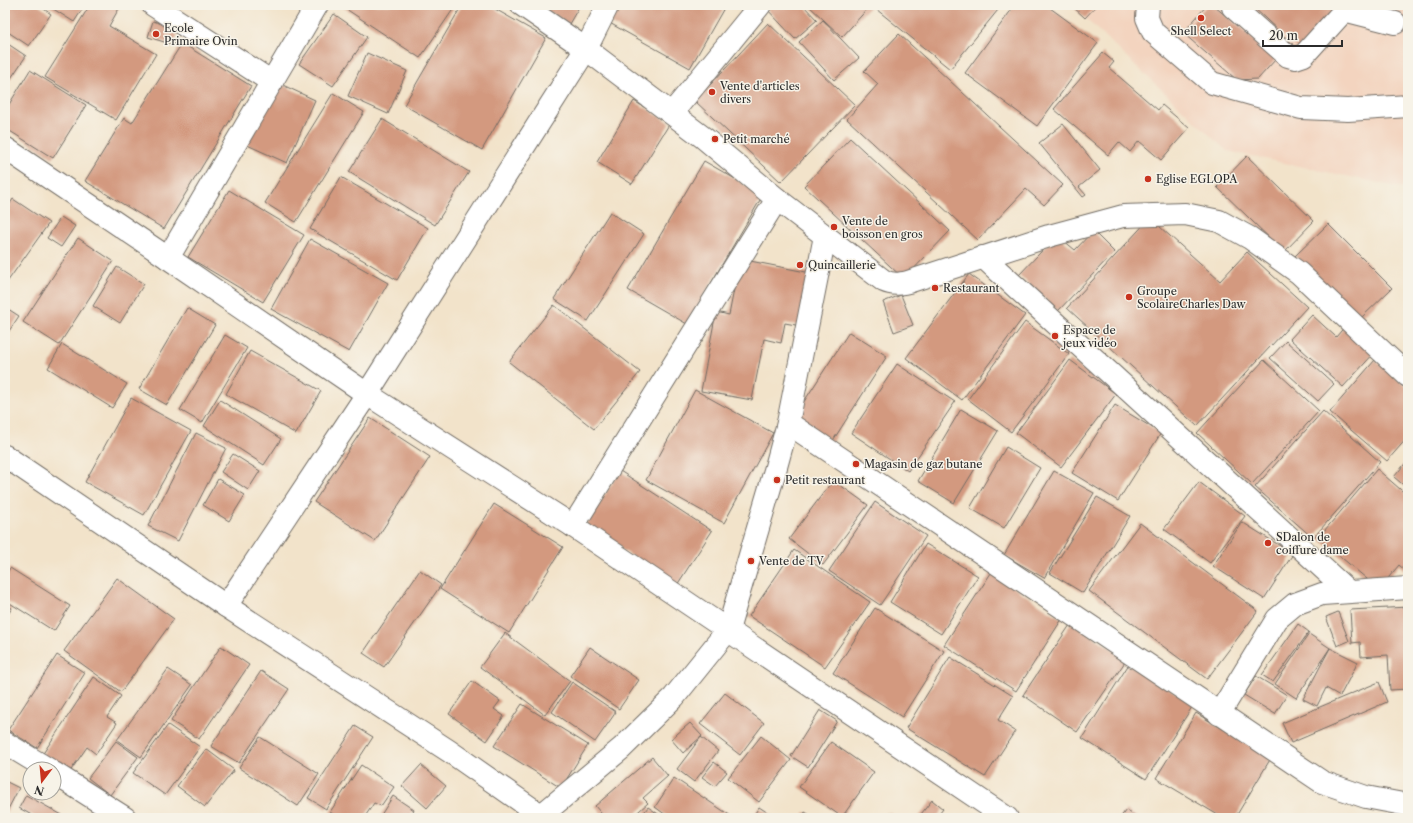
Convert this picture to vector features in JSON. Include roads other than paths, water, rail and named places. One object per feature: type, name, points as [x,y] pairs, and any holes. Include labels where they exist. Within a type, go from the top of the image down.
[{"type":"street","points":[[153,5],[272,82]]},
{"type":"street","points":[[168,258],[317,5]]},
{"type":"street","points":[[522,5],[586,49],[672,113],[777,199],[884,281],[892,284],[908,282],[1049,236],[1123,216],[1185,214],[1219,221],[1250,238],[1299,273],[1408,376]]},
{"type":"street","points":[[226,606],[367,394],[586,49],[608,5]]},
{"type":"street","points":[[672,113],[760,5]]},
{"type":"street","points":[[1148,5],[1147,18],[1153,32],[1212,83],[1301,108],[1348,110],[1408,106]]},
{"type":"street","points":[[1233,5],[1233,7],[1288,56],[1295,58],[1304,55],[1341,14],[1348,11],[1401,29]]},
{"type":"street","points":[[1375,5],[1401,29]]},
{"type":"street","points":[[5,148],[367,394],[572,526],[1007,818]]},
{"type":"street","points":[[572,526],[777,199]]},
{"type":"street","points":[[5,456],[226,606],[449,751],[541,817],[622,748],[674,697],[728,630],[788,423],[825,236]]},
{"type":"street","points":[[983,257],[1349,592]]},
{"type":"street","points":[[788,423],[1322,782],[1366,797],[1408,805]]},
{"type":"street","points":[[1219,714],[1277,620],[1295,604],[1322,594],[1408,588]]},
{"type":"street","points":[[5,743],[35,761]]},
{"type":"street","points":[[62,779],[114,815]]},
{"type":"place","name":"Shell Select","points":[[1201,18]]},
{"type":"place","name":"Ecole Primaire Ovin","points":[[156,34]]},
{"type":"place","name":"Vente d'articles divers","points":[[712,92]]},
{"type":"place","name":"Petit marché","points":[[715,139]]},
{"type":"place","name":"Eglise EGLOPA","points":[[1148,179]]},
{"type":"place","name":"Vente de boisson en gros","points":[[834,227]]},
{"type":"place","name":"Quincaillerie","points":[[800,265]]},
{"type":"place","name":"Restaurant","points":[[935,288]]},
{"type":"place","name":"Groupe ScolaireCharles Daw","points":[[1129,297]]},
{"type":"place","name":"Espace de jeux vidéo","points":[[1055,336]]},
{"type":"place","name":"Magasin de gaz butane","points":[[856,464]]},
{"type":"place","name":"Petit restaurant","points":[[777,480]]},
{"type":"place","name":"SDalon de coiffure dame","points":[[1268,543]]},
{"type":"place","name":"Vente de TV","points":[[751,561]]}]
